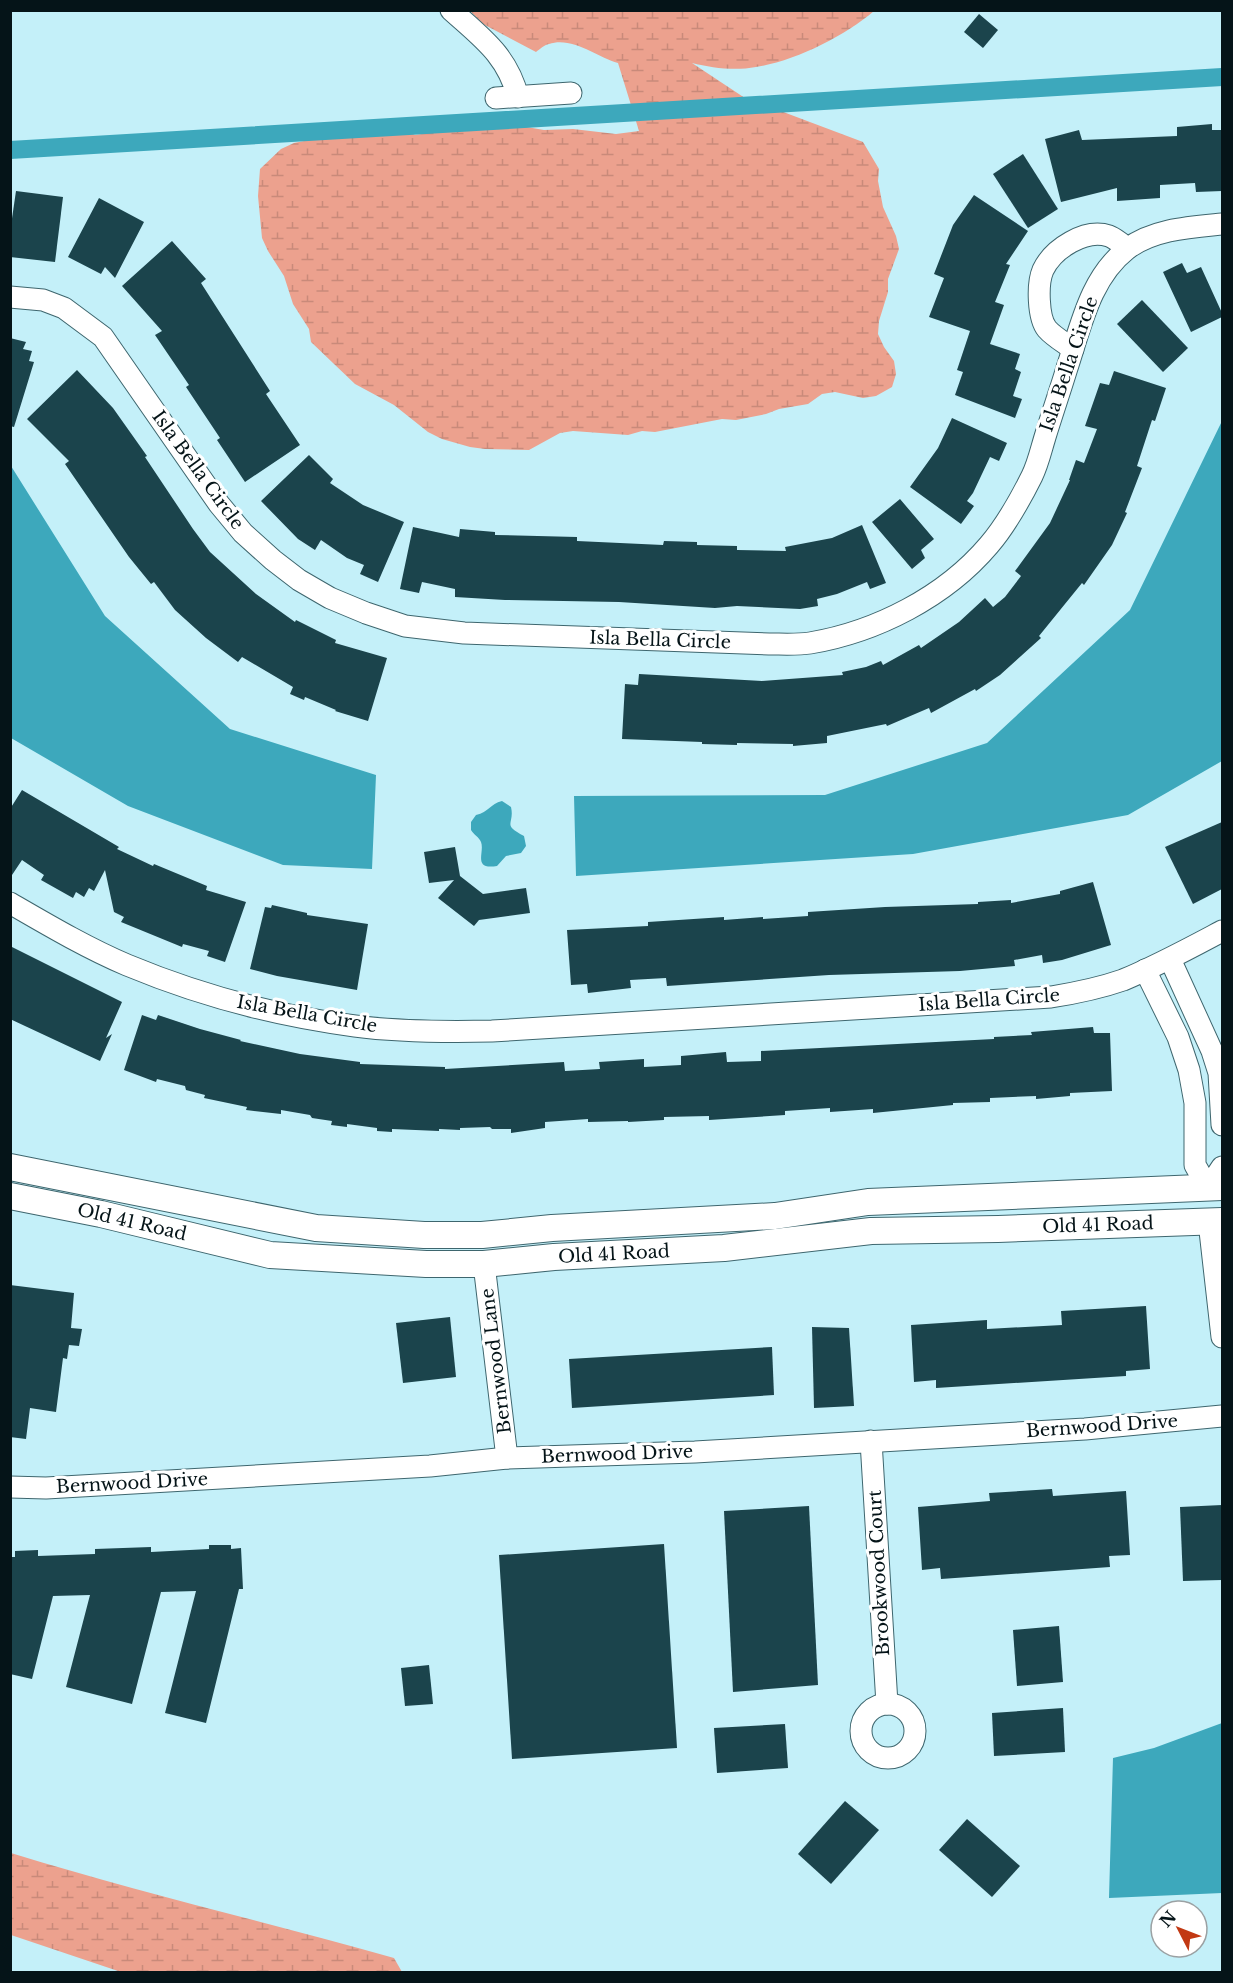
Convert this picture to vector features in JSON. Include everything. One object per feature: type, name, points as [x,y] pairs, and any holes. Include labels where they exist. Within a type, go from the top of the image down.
[{"type":"street","points":[[451,10],[503,60],[513,76],[518,97]]},
{"type":"street","points":[[496,98],[571,93]]},
{"type":"street","name":"Isla Bella Circle","points":[[10,297],[43,300],[64,308],[103,337],[219,504],[243,533],[298,580],[330,598],[405,626],[464,633],[769,644],[808,643],[870,627],[933,594],[963,572],[989,546],[1010,518],[1033,473],[1086,310],[1098,281],[1128,248],[1151,236],[1175,230],[1222,224]]},
{"type":"street","points":[[1073,349],[1046,328],[1040,310],[1043,271],[1056,252],[1074,240],[1090,235],[1109,236],[1128,248]]},
{"type":"street","name":"Isla Bella Circle","points":[[10,903],[126,965],[212,995],[256,1007],[355,1026],[396,1029],[492,1031],[1052,997],[1089,990],[1122,980],[1222,931]]},
{"type":"street","points":[[1170,958],[1216,1062],[1219,1073],[1222,1125]]},
{"type":"street","points":[[1144,970],[1178,1037],[1189,1070],[1195,1103],[1195,1165],[1215,1188]]},
{"type":"street","name":"Old 41 Road","points":[[10,1167],[316,1228],[424,1235],[482,1235],[552,1228],[775,1216],[868,1202],[1215,1188]]},
{"type":"street","points":[[1222,1167],[1215,1188],[1222,1337]]},
{"type":"street","name":"Old 41 Road","points":[[10,1196],[101,1214],[270,1255],[426,1264],[484,1264],[554,1257],[724,1248],[871,1231],[1216,1221]]},
{"type":"street","points":[[482,1235],[484,1264]]},
{"type":"street","name":"Bernwood Lane","points":[[484,1264],[507,1458]]},
{"type":"street","name":"Bernwood Drive","points":[[10,1487],[56,1487],[430,1466],[507,1458],[695,1452],[1085,1429],[1222,1416]]},
{"type":"street","name":"Brookwood Court","points":[[871,1441],[887,1704]]},
{"type":"green space","points":[[470,11],[874,11],[819,46],[771,64],[732,69],[692,63],[760,108],[770,107],[863,142],[879,169],[878,181],[883,207],[896,236],[899,249],[888,279],[888,292],[879,321],[878,334],[894,361],[896,374],[892,387],[876,396],[863,398],[835,392],[822,394],[808,404],[779,409],[766,414],[736,420],[722,419],[655,432],[642,431],[628,435],[573,431],[560,433],[529,450],[485,449],[442,439],[428,432],[394,405],[355,384],[311,342],[309,329],[293,304],[284,276],[262,238],[258,196],[260,169],[281,149],[294,143],[334,135],[348,136],[401,128],[415,135],[457,128],[501,128],[515,125],[544,130],[573,129],[616,134],[639,131],[618,63],[567,43],[558,42],[547,45],[536,52],[483,24]]},
{"type":"green space","points":[[11,1853],[106,1881],[394,1958],[402,1972],[121,1972],[11,1935]]},
{"type":"water","points":[[1222,421],[1222,761],[1128,815],[913,854],[576,876],[574,796],[825,795],[987,743],[1130,610]]},
{"type":"water","points":[[11,466],[105,616],[230,729],[376,775],[372,869],[283,865],[128,806],[11,738]]},
{"type":"water","points":[[502,801],[511,807],[510,824],[513,829],[524,836],[526,846],[521,853],[506,856],[497,866],[489,867],[482,863],[481,842],[471,830],[471,822],[476,815]]},
{"type":"water","points":[[1222,1723],[1222,1893],[1109,1898],[1113,1758],[1154,1748]]},
{"type":"building","points":[[979,14],[998,30],[983,48],[964,32]]},
{"type":"building","points":[[1212,124],[1212,130],[1222,130],[1222,191],[1196,192],[1195,183],[1160,185],[1160,198],[1117,201],[1117,188],[1061,202],[1045,139],[1079,130],[1082,140],[1177,136],[1177,127]]},
{"type":"building","points":[[1023,154],[1058,209],[1028,228],[993,174]]},
{"type":"building","points":[[16,191],[63,197],[55,262],[10,257],[10,232]]},
{"type":"building","points":[[974,195],[1028,231],[1006,264],[1010,265],[995,302],[1004,305],[990,344],[1020,354],[1015,369],[1021,372],[1013,396],[1022,399],[1015,418],[955,395],[963,372],[957,370],[970,331],[929,317],[944,278],[934,274],[953,225]]},
{"type":"building","points":[[99,198],[144,222],[115,278],[105,267],[101,274],[68,257]]},
{"type":"building","points":[[172,241],[206,279],[201,283],[270,391],[266,394],[300,445],[245,482],[217,440],[220,438],[186,387],[189,385],[155,335],[162,331],[122,286]]},
{"type":"building","points":[[1182,263],[1187,273],[1201,267],[1222,313],[1222,317],[1191,332],[1163,272]]},
{"type":"building","points":[[1142,300],[1188,348],[1163,372],[1117,324]]},
{"type":"building","points":[[10,338],[26,342],[23,349],[32,351],[29,361],[34,362],[14,427],[10,426]]},
{"type":"building","points":[[77,370],[113,408],[210,552],[256,594],[295,622],[296,620],[336,640],[335,643],[387,658],[368,721],[335,711],[305,697],[304,700],[290,694],[293,687],[242,657],[238,662],[206,638],[175,610],[154,582],[151,584],[129,557],[65,464],[69,461],[27,419]]},
{"type":"building","points":[[1114,371],[1166,388],[1155,421],[1152,420],[1137,466],[1142,468],[1125,512],[1127,513],[1112,545],[1084,585],[1082,583],[1039,636],[1041,638],[1000,675],[976,691],[975,689],[931,713],[929,708],[887,726],[886,724],[827,736],[827,743],[793,746],[793,744],[737,743],[737,745],[622,739],[625,684],[638,685],[639,674],[762,681],[843,675],[842,672],[881,661],[883,665],[919,645],[921,648],[959,622],[985,598],[993,607],[1005,597],[1021,576],[1015,571],[1050,523],[1070,480],[1076,460],[1084,463],[1097,429],[1085,426],[1100,383],[1109,385]]},
{"type":"building","points":[[952,418],[1007,443],[999,461],[990,457],[967,501],[974,506],[961,524],[910,487],[938,448]]},
{"type":"building","points":[[309,455],[333,479],[330,483],[363,505],[404,522],[378,582],[360,574],[364,565],[347,558],[321,540],[315,550],[298,539],[261,501]]},
{"type":"building","points":[[900,499],[934,539],[921,550],[925,558],[912,569],[872,522]]},
{"type":"building","points":[[862,525],[886,583],[870,589],[867,582],[817,599],[818,606],[800,609],[737,606],[715,608],[619,602],[455,597],[455,589],[422,582],[419,593],[400,589],[413,527],[459,537],[460,529],[495,532],[495,535],[577,537],[577,541],[663,545],[664,541],[697,542],[697,545],[737,546],[737,550],[786,551],[785,547],[832,538]]},
{"type":"building","points":[[22,790],[119,847],[117,849],[153,866],[154,864],[207,886],[206,890],[246,902],[225,962],[207,956],[209,951],[183,944],[182,947],[121,922],[124,917],[114,912],[105,870],[94,891],[89,888],[84,897],[76,892],[73,898],[41,880],[44,875],[22,860],[10,878],[10,809]]},
{"type":"building","points":[[1222,822],[1222,889],[1193,904],[1165,847]]},
{"type":"building","points":[[455,847],[460,876],[483,894],[526,888],[530,913],[479,920],[474,926],[438,898],[454,880],[429,883],[424,852]]},
{"type":"building","points":[[1093,882],[1111,945],[1062,960],[1043,963],[1042,955],[1014,960],[1015,966],[960,971],[829,975],[667,986],[666,978],[630,980],[631,988],[588,993],[587,984],[571,985],[567,930],[648,926],[648,922],[724,917],[724,920],[808,916],[808,912],[885,907],[978,904],[978,902],[1011,900],[1011,903],[1060,894],[1060,891]]},
{"type":"building","points":[[272,905],[307,913],[307,915],[368,924],[357,990],[250,969],[265,907],[271,908]]},
{"type":"building","points":[[10,946],[122,1002],[106,1038],[112,1034],[100,1061],[10,1019]]},
{"type":"building","points":[[142,1015],[156,1020],[158,1015],[240,1041],[300,1054],[360,1062],[360,1064],[445,1067],[445,1069],[564,1062],[565,1071],[600,1069],[599,1062],[644,1059],[644,1067],[681,1065],[681,1056],[726,1052],[727,1062],[761,1061],[761,1051],[994,1039],[994,1037],[1032,1035],[1031,1032],[1093,1027],[1094,1033],[1110,1033],[1112,1091],[1070,1093],[1070,1096],[1036,1099],[1036,1096],[990,1098],[990,1102],[953,1103],[953,1105],[873,1113],[873,1109],[830,1112],[830,1108],[785,1111],[785,1115],[709,1120],[709,1116],[664,1117],[664,1120],[628,1122],[588,1122],[588,1119],[545,1122],[545,1128],[511,1133],[511,1129],[492,1129],[490,1127],[460,1128],[460,1130],[439,1129],[439,1131],[392,1129],[392,1132],[377,1131],[377,1128],[347,1124],[347,1127],[331,1125],[332,1121],[281,1110],[281,1114],[246,1110],[247,1107],[204,1098],[205,1095],[186,1090],[185,1086],[157,1079],[156,1082],[124,1070]]},
{"type":"building","points":[[10,1285],[74,1293],[71,1328],[82,1329],[79,1346],[69,1345],[67,1359],[63,1358],[56,1412],[30,1408],[26,1439],[10,1437]]},
{"type":"building","points":[[1146,1306],[1150,1369],[1126,1371],[1126,1376],[936,1388],[936,1380],[914,1382],[911,1325],[987,1320],[987,1329],[1062,1325],[1061,1311]]},
{"type":"building","points":[[450,1317],[456,1377],[403,1383],[396,1323]]},
{"type":"building","points":[[812,1327],[849,1328],[854,1406],[814,1408]]},
{"type":"building","points":[[772,1347],[774,1395],[572,1408],[569,1359]]},
{"type":"building","points":[[1052,1489],[1053,1496],[1126,1491],[1130,1555],[1109,1556],[1110,1567],[941,1579],[940,1568],[922,1570],[918,1507],[990,1501],[989,1493]]},
{"type":"building","points":[[1222,1505],[1222,1580],[1183,1581],[1180,1507]]},
{"type":"building","points":[[809,1506],[818,1685],[733,1692],[724,1511]]},
{"type":"building","points":[[664,1544],[677,1748],[512,1759],[499,1555]]},
{"type":"building","points":[[209,1545],[231,1545],[231,1549],[241,1548],[243,1589],[239,1589],[206,1723],[165,1713],[196,1591],[161,1592],[132,1704],[66,1687],[90,1595],[53,1596],[32,1679],[10,1674],[10,1557],[15,1557],[15,1551],[38,1550],[38,1556],[95,1554],[95,1549],[151,1547],[151,1552],[209,1549]]},
{"type":"building","points":[[1059,1626],[1063,1682],[1017,1686],[1013,1630]]},
{"type":"building","points":[[429,1665],[433,1704],[405,1706],[401,1668]]},
{"type":"building","points":[[1063,1708],[1065,1752],[994,1756],[992,1713]]},
{"type":"building","points":[[785,1724],[788,1768],[717,1773],[714,1728]]},
{"type":"building","points":[[845,1801],[879,1830],[831,1884],[798,1854]]},
{"type":"building","points":[[967,1819],[1020,1866],[992,1897],[939,1850]]},
{"type":"waterway","points":[[10,150],[1222,77]]}]
